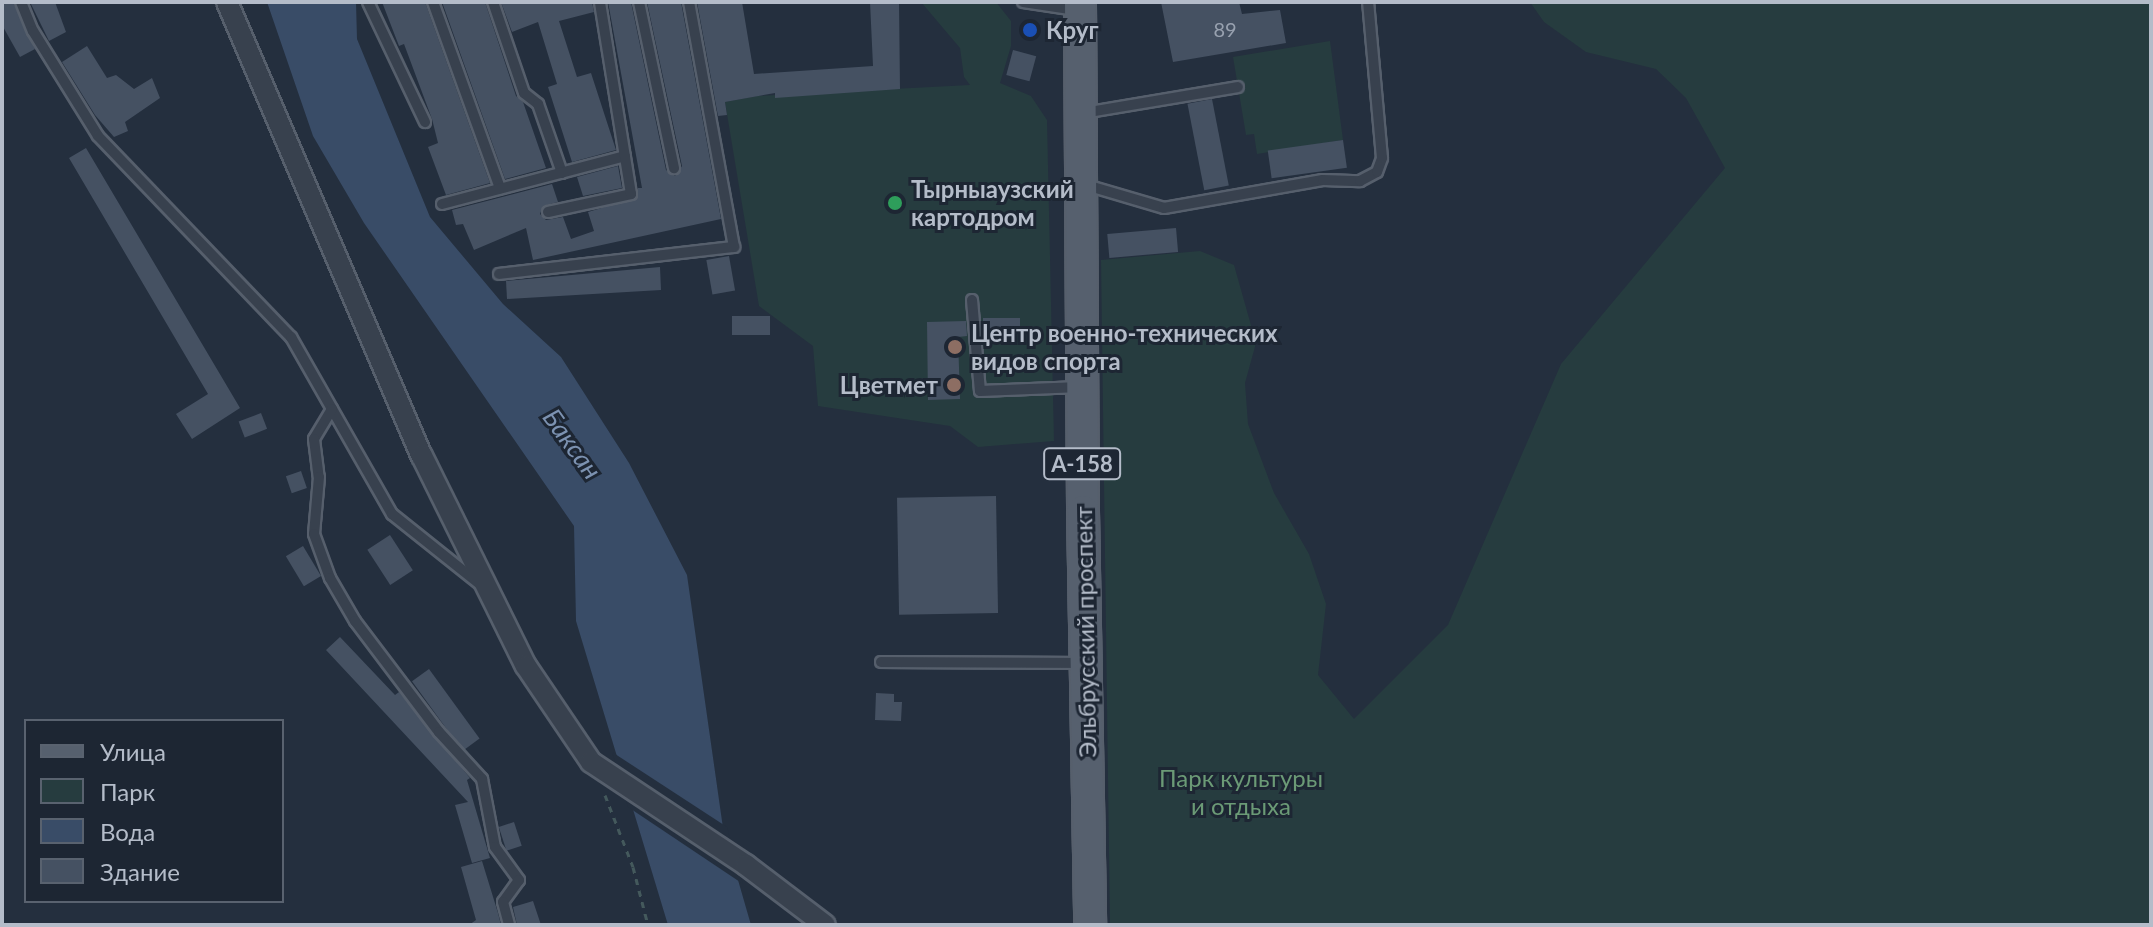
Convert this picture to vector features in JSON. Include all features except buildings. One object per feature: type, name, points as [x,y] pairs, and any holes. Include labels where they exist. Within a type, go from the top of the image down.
[{"type":"main road","name":"Эльбрусский проспект","points":[[1080,6],[1090,925]]},
{"type":"street","points":[[227,2],[422,456],[485,589],[526,666],[591,762],[746,865],[825,925]]},
{"type":"lane","points":[[21,2],[33,31],[98,136],[177,222],[291,337],[392,514],[485,589]]},
{"type":"lane","points":[[368,2],[425,122]]},
{"type":"lane","points":[[433,2],[500,188]]},
{"type":"lane","points":[[493,2],[524,93],[538,104],[562,173]]},
{"type":"lane","points":[[548,212],[631,194],[600,2]]},
{"type":"lane","points":[[639,2],[674,168]]},
{"type":"lane","points":[[499,274],[734,247],[689,2]]},
{"type":"lane","points":[[1023,2],[1080,6]]},
{"type":"lane","points":[[1080,183],[1164,208],[1323,180],[1360,181],[1377,172],[1382,158],[1368,2]]},
{"type":"lane","points":[[1080,114],[1238,87]]},
{"type":"lane","points":[[442,204],[625,156]]},
{"type":"lane","points":[[972,300],[980,391],[1082,387]]},
{"type":"lane","points":[[332,409],[314,439],[319,477],[314,534],[330,578],[355,621],[439,732],[482,779],[495,847],[519,880],[503,902],[509,925]]},
{"type":"lane","points":[[881,662],[1086,664]]},
{"type":"path","points":[[591,762],[633,867],[648,925]]},
{"type":"green space","name":"Тырныаузский картодром","points":[[921,2],[996,2],[1011,21],[1011,46],[1000,83],[1031,96],[1047,120],[1054,441],[978,447],[950,426],[818,406],[813,346],[759,306],[725,102],[757,96],[970,85],[964,77],[960,48]]},
{"type":"green space","name":"Парк культуры и отдыха","points":[[1530,2],[2151,2],[2151,925],[1110,925],[1101,260],[1200,251],[1234,265],[1256,343],[1245,383],[1248,424],[1274,493],[1309,554],[1326,604],[1318,675],[1354,719],[1448,625],[1561,364],[1725,168],[1686,98],[1656,69],[1586,52],[1544,22]]},
{"type":"green space","points":[[1330,41],[1343,140],[1257,154],[1254,134],[1246,135],[1233,57]]},
{"type":"water","name":"Баксан","points":[[267,2],[356,2],[357,39],[430,217],[503,304],[561,357],[629,463],[687,575],[723,828],[751,925],[668,925],[576,621],[574,526],[364,223],[313,136]]},
{"type":"pier","points":[[612,752],[727,827],[743,884],[628,807]]},
{"type":"place","name":"Круг","points":[[1030,30]]},
{"type":"place","name":"Тырныаузский картодром","points":[[895,203]]},
{"type":"place","name":"Центр военно-технических видов спорта","points":[[955,347]]},
{"type":"place","name":"Цветмет","points":[[954,385]]}]
